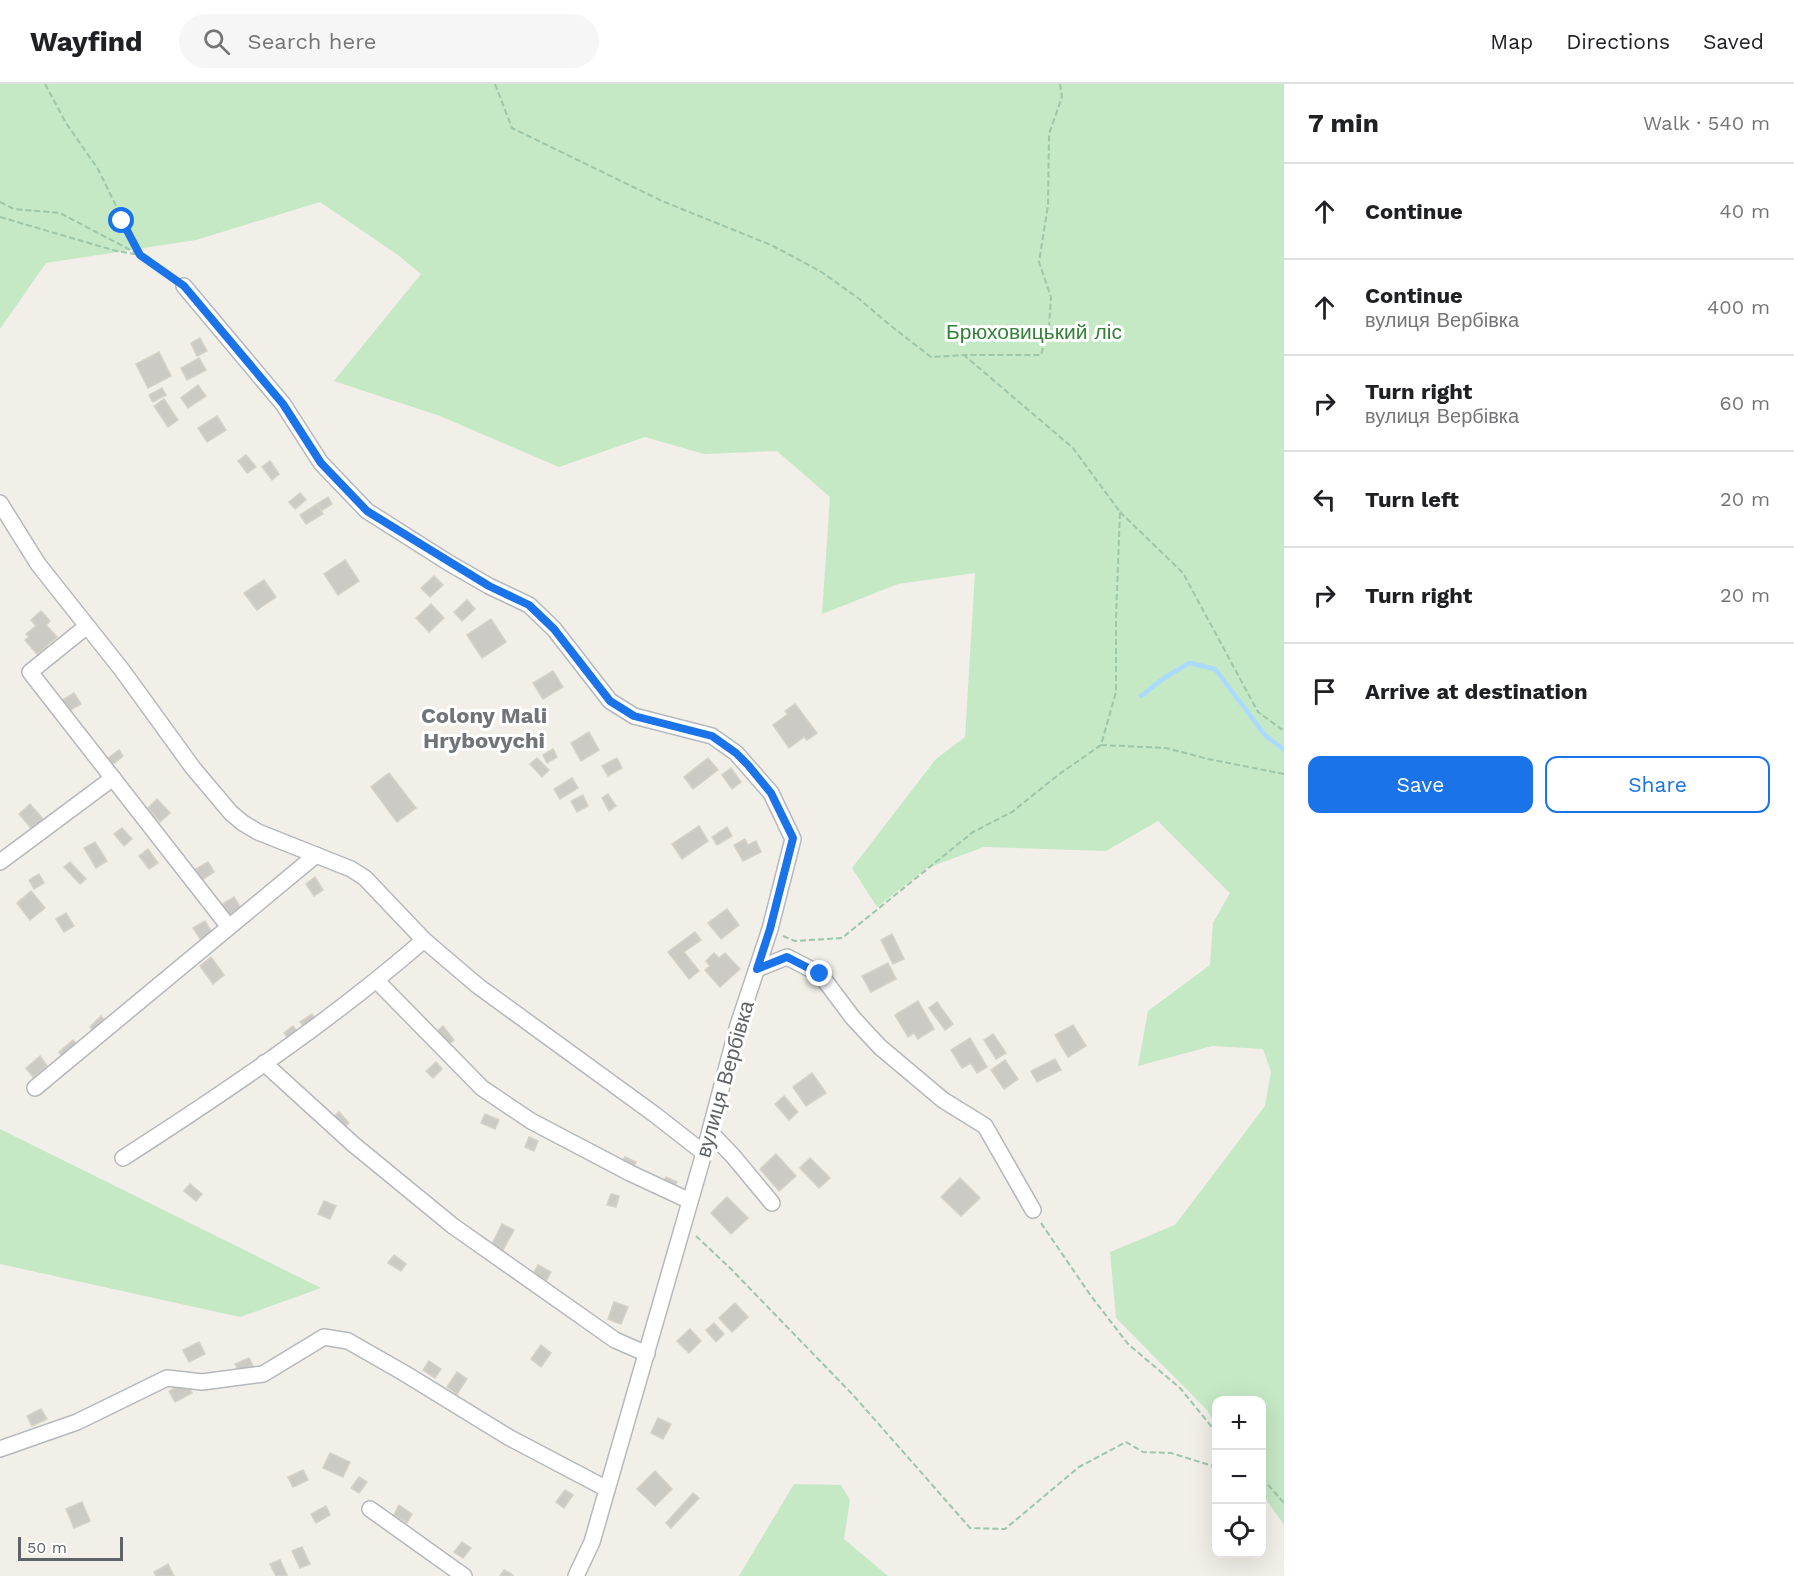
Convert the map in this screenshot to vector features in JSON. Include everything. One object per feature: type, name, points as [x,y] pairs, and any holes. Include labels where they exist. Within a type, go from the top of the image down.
[{"type":"street","name":"вулиця Вербівка","points":[[184,286],[283,404],[321,463],[367,511],[489,586],[529,605],[554,629],[610,701],[634,716],[712,736],[736,753],[771,793],[793,838],[770,929],[738,1025],[710,1132],[608,1489],[592,1542],[576,1576]]},
{"type":"street","points":[[1,508],[38,564],[122,670],[193,768],[231,813],[258,832],[351,869],[365,878],[424,940],[478,986],[704,1153]]},
{"type":"street","points":[[87,626],[30,672],[229,927]]},
{"type":"street","points":[[0,862],[113,778]]},
{"type":"street","points":[[35,1088],[316,855]]},
{"type":"street","points":[[123,1158],[264,1064],[377,981],[424,940]]},
{"type":"street","points":[[757,969],[787,957],[820,974],[853,1018],[880,1047],[943,1100],[985,1126],[1033,1210]]},
{"type":"street","points":[[377,981],[482,1088],[531,1121],[630,1173],[690,1201]]},
{"type":"street","points":[[264,1064],[453,1226],[615,1340],[646,1354]]},
{"type":"street","points":[[710,1132],[772,1203]]},
{"type":"street","points":[[6,1446],[77,1422],[167,1378],[202,1382],[263,1374],[324,1337],[348,1341],[404,1372],[510,1438],[608,1489]]},
{"type":"street","points":[[370,1509],[464,1576]]},
{"type":"path","points":[[45,84],[66,123],[98,169],[140,255]]},
{"type":"path","points":[[495,84],[512,128],[662,201],[771,245],[820,271],[858,298],[931,357],[1041,355],[1049,327],[1051,297],[1039,262],[1048,205],[1049,134],[1062,98],[1060,84]]},
{"type":"path","points":[[0,202],[14,209],[60,213],[140,255],[184,286]]},
{"type":"path","points":[[0,217],[116,251],[140,255]]},
{"type":"path","points":[[964,355],[1073,448],[1120,512],[1183,573],[1258,712],[1284,731]]},
{"type":"path","points":[[1101,745],[1116,692],[1120,512]]},
{"type":"path","points":[[795,941],[842,938],[973,832],[1012,812],[1058,775],[1101,745],[1166,748],[1284,774]]},
{"type":"path","points":[[1033,1210],[1091,1296],[1128,1344],[1180,1388],[1212,1427]]},
{"type":"path","points":[[684,1224],[854,1396],[970,1528],[1005,1529],[1079,1467],[1126,1442],[1143,1452],[1171,1453],[1212,1466]]},
{"type":"path","points":[[1266,1483],[1284,1503]]},
{"type":"green space","name":"Брюховицький ліс","points":[[0,84],[1284,84],[1284,1525],[1266,1500],[1266,1396],[1212,1396],[1212,1419],[1207,1410],[1116,1318],[1110,1252],[1175,1225],[1265,1106],[1271,1072],[1263,1049],[1212,1046],[1138,1066],[1148,1011],[1210,965],[1213,923],[1230,893],[1158,821],[1106,851],[984,847],[927,868],[877,907],[852,868],[936,759],[965,737],[975,573],[898,584],[822,614],[830,497],[777,451],[704,454],[645,437],[559,467],[440,416],[334,381],[421,274],[398,255],[320,202],[196,240],[46,263],[0,329]]},
{"type":"green space","points":[[0,1129],[321,1288],[240,1317],[0,1264]]},
{"type":"green space","points":[[794,1484],[841,1485],[850,1500],[844,1539],[888,1576],[739,1576]]},
{"type":"building","points":[[200,338],[207,351],[197,356],[191,343]]},
{"type":"building","points":[[159,352],[171,376],[148,388],[136,364]]},
{"type":"building","points":[[199,358],[206,370],[187,380],[181,368]]},
{"type":"building","points":[[198,385],[206,396],[188,408],[181,398]]},
{"type":"building","points":[[162,388],[166,395],[153,402],[149,395]]},
{"type":"building","points":[[164,399],[178,420],[168,427],[154,406]]},
{"type":"building","points":[[217,416],[226,430],[207,442],[198,428]]},
{"type":"building","points":[[246,455],[256,467],[247,473],[238,461]]},
{"type":"building","points":[[270,461],[279,474],[272,480],[262,467]]},
{"type":"building","points":[[300,493],[306,500],[295,509],[289,502]]},
{"type":"building","points":[[328,497],[332,504],[321,511],[317,504]]},
{"type":"building","points":[[317,504],[323,514],[306,524],[300,515]]},
{"type":"building","points":[[345,560],[359,581],[338,595],[324,574]]},
{"type":"building","points":[[434,576],[443,585],[430,597],[421,588]]},
{"type":"building","points":[[264,580],[276,597],[257,610],[244,593]]},
{"type":"building","points":[[467,600],[475,609],[462,621],[454,612]]},
{"type":"building","points":[[431,604],[444,618],[429,632],[416,618]]},
{"type":"building","points":[[41,611],[50,621],[46,625],[57,637],[37,654],[25,640],[29,637],[26,634],[36,626],[31,620]]},
{"type":"building","points":[[491,619],[506,642],[482,658],[467,635]]},
{"type":"building","points":[[553,671],[563,687],[543,699],[533,683]]},
{"type":"building","points":[[74,693],[81,704],[69,711],[62,700]]},
{"type":"building","points":[[795,704],[817,733],[807,740],[804,737],[789,748],[773,725],[788,714],[785,711]]},
{"type":"building","points":[[589,732],[599,750],[581,761],[571,743]]},
{"type":"building","points":[[553,749],[557,757],[547,763],[543,755]]},
{"type":"building","points":[[119,750],[123,756],[112,765],[107,759]]},
{"type":"building","points":[[537,758],[549,770],[542,777],[530,764]]},
{"type":"building","points":[[617,758],[622,768],[608,776],[602,766]]},
{"type":"building","points":[[708,758],[718,770],[693,789],[684,777]]},
{"type":"building","points":[[731,768],[741,782],[732,789],[722,775]]},
{"type":"building","points":[[389,773],[416,808],[397,822],[371,787]]},
{"type":"building","points":[[572,778],[578,788],[560,799],[554,789]]},
{"type":"building","points":[[608,794],[616,806],[609,811],[602,798]]},
{"type":"building","points":[[583,795],[588,806],[577,812],[571,801]]},
{"type":"building","points":[[157,799],[170,813],[160,822],[148,808]]},
{"type":"building","points":[[30,804],[43,819],[31,828],[19,814]]},
{"type":"building","points":[[699,826],[708,841],[682,859],[672,844]]},
{"type":"building","points":[[727,827],[732,836],[717,845],[712,837]]},
{"type":"building","points":[[122,828],[132,839],[124,846],[114,834]]},
{"type":"building","points":[[745,839],[748,845],[756,841],[761,852],[743,861],[734,845]]},
{"type":"building","points":[[95,842],[107,861],[96,868],[84,848]]},
{"type":"building","points":[[148,849],[158,863],[149,869],[139,856]]},
{"type":"building","points":[[70,862],[86,879],[80,884],[64,867]]},
{"type":"building","points":[[208,862],[214,872],[202,880],[196,869]]},
{"type":"building","points":[[39,874],[44,883],[34,889],[29,880]]},
{"type":"building","points":[[315,877],[323,890],[314,896],[306,884]]},
{"type":"building","points":[[31,891],[45,908],[30,920],[17,903]]},
{"type":"building","points":[[234,897],[241,908],[228,917],[221,905]]},
{"type":"building","points":[[727,909],[739,925],[721,939],[708,923]]},
{"type":"building","points":[[66,913],[74,926],[64,932],[56,919]]},
{"type":"building","points":[[205,921],[212,933],[201,940],[193,928]]},
{"type":"building","points":[[695,932],[701,940],[684,952],[699,971],[689,979],[668,952]]},
{"type":"building","points":[[892,934],[904,959],[893,964],[881,940]]},
{"type":"building","points":[[714,953],[719,958],[725,953],[740,969],[720,987],[705,970],[710,966],[706,961]]},
{"type":"building","points":[[211,957],[224,975],[213,984],[200,966]]},
{"type":"building","points":[[888,963],[896,979],[871,992],[862,976]]},
{"type":"building","points":[[918,1001],[934,1029],[918,1039],[914,1033],[908,1037],[895,1015]]},
{"type":"building","points":[[937,1002],[953,1024],[945,1030],[929,1008]]},
{"type":"building","points":[[312,1014],[317,1022],[306,1030],[300,1022]]},
{"type":"building","points":[[101,1016],[105,1021],[94,1032],[90,1027]]},
{"type":"building","points":[[1073,1025],[1086,1046],[1068,1057],[1055,1035]]},
{"type":"building","points":[[293,1026],[299,1034],[290,1041],[284,1033]]},
{"type":"building","points":[[443,1026],[454,1040],[446,1046],[435,1033]]},
{"type":"building","points":[[993,1034],[1006,1053],[996,1059],[984,1040]]},
{"type":"building","points":[[970,1038],[987,1067],[977,1073],[971,1063],[962,1068],[951,1050]]},
{"type":"building","points":[[73,1040],[78,1046],[64,1058],[59,1052]]},
{"type":"building","points":[[40,1056],[47,1066],[33,1077],[26,1068]]},
{"type":"building","points":[[1055,1059],[1061,1070],[1037,1082],[1031,1071]]},
{"type":"building","points":[[1005,1060],[1018,1079],[1004,1089],[991,1070]]},
{"type":"building","points":[[436,1062],[442,1069],[433,1078],[426,1071]]},
{"type":"building","points":[[812,1073],[826,1093],[806,1106],[793,1087]]},
{"type":"building","points":[[784,1096],[798,1112],[789,1120],[775,1104]]},
{"type":"building","points":[[339,1112],[349,1123],[343,1129],[332,1118]]},
{"type":"building","points":[[485,1114],[499,1120],[495,1129],[481,1123]]},
{"type":"building","points":[[529,1137],[538,1141],[534,1151],[525,1147]]},
{"type":"building","points":[[776,1154],[796,1176],[779,1191],[760,1169]]},
{"type":"building","points":[[625,1157],[636,1162],[631,1171],[620,1165]]},
{"type":"building","points":[[810,1158],[830,1178],[819,1188],[800,1168]]},
{"type":"building","points":[[666,1177],[677,1182],[673,1189],[663,1184]]},
{"type":"building","points":[[960,1178],[980,1198],[961,1216],[941,1197]]},
{"type":"building","points":[[190,1184],[202,1194],[196,1201],[184,1191]]},
{"type":"building","points":[[611,1194],[619,1196],[616,1207],[607,1205]]},
{"type":"building","points":[[727,1197],[748,1218],[731,1234],[711,1213]]},
{"type":"building","points":[[324,1201],[336,1206],[330,1219],[318,1214]]},
{"type":"building","points":[[502,1224],[514,1230],[503,1250],[492,1244]]},
{"type":"building","points":[[394,1255],[406,1264],[401,1271],[388,1263]]},
{"type":"building","points":[[538,1265],[551,1272],[546,1281],[533,1274]]},
{"type":"building","points":[[614,1302],[628,1307],[621,1324],[608,1319]]},
{"type":"building","points":[[735,1303],[748,1317],[732,1332],[719,1318]]},
{"type":"building","points":[[714,1323],[724,1334],[716,1342],[706,1330]]},
{"type":"building","points":[[690,1329],[701,1341],[689,1353],[677,1341]]},
{"type":"building","points":[[199,1342],[205,1354],[189,1362],[183,1350]]},
{"type":"building","points":[[541,1345],[551,1353],[541,1367],[531,1359]]},
{"type":"building","points":[[249,1358],[254,1368],[241,1375],[235,1364]]},
{"type":"building","points":[[429,1361],[441,1369],[435,1378],[423,1370]]},
{"type":"building","points":[[457,1372],[467,1379],[457,1394],[447,1387]]},
{"type":"building","points":[[186,1382],[192,1393],[175,1402],[169,1391]]},
{"type":"building","points":[[41,1409],[47,1419],[32,1426],[27,1416]]},
{"type":"building","points":[[658,1418],[671,1424],[663,1439],[651,1433]]},
{"type":"building","points":[[330,1453],[350,1462],[343,1477],[323,1468]]},
{"type":"building","points":[[303,1470],[308,1480],[293,1487],[288,1477]]},
{"type":"building","points":[[655,1471],[672,1489],[655,1506],[637,1489]]},
{"type":"building","points":[[359,1477],[367,1482],[359,1493],[351,1488]]},
{"type":"building","points":[[565,1490],[573,1495],[564,1508],[556,1502]]},
{"type":"building","points":[[693,1493],[699,1498],[671,1528],[666,1523]]},
{"type":"building","points":[[82,1502],[90,1521],[74,1528],[66,1509]]},
{"type":"building","points":[[399,1505],[412,1514],[407,1523],[394,1515]]},
{"type":"building","points":[[326,1506],[330,1515],[316,1523],[311,1514]]},
{"type":"building","points":[[462,1542],[471,1548],[463,1558],[454,1552]]},
{"type":"building","points":[[302,1547],[310,1564],[300,1568],[292,1551]]},
{"type":"building","points":[[280,1560],[287,1575],[276,1576],[270,1564]]},
{"type":"building","points":[[168,1564],[174,1576],[156,1576],[154,1572]]},
{"type":"building","points":[[504,1570],[513,1575],[513,1576],[500,1576]]},
{"type":"waterway","points":[[1141,696],[1164,678],[1189,663],[1215,669],[1265,735],[1284,750]]},
{"type":"district","name":"Colony Mali Hrybovychi","points":[[484,728]]},
{"type":"route","points":[[122,221],[140,255],[184,286],[283,404],[321,463],[367,511],[449,563],[529,605],[554,629],[610,701],[634,716],[712,736],[736,753],[748,765],[771,793],[793,838],[770,929],[757,969],[787,957],[820,974]]}]
